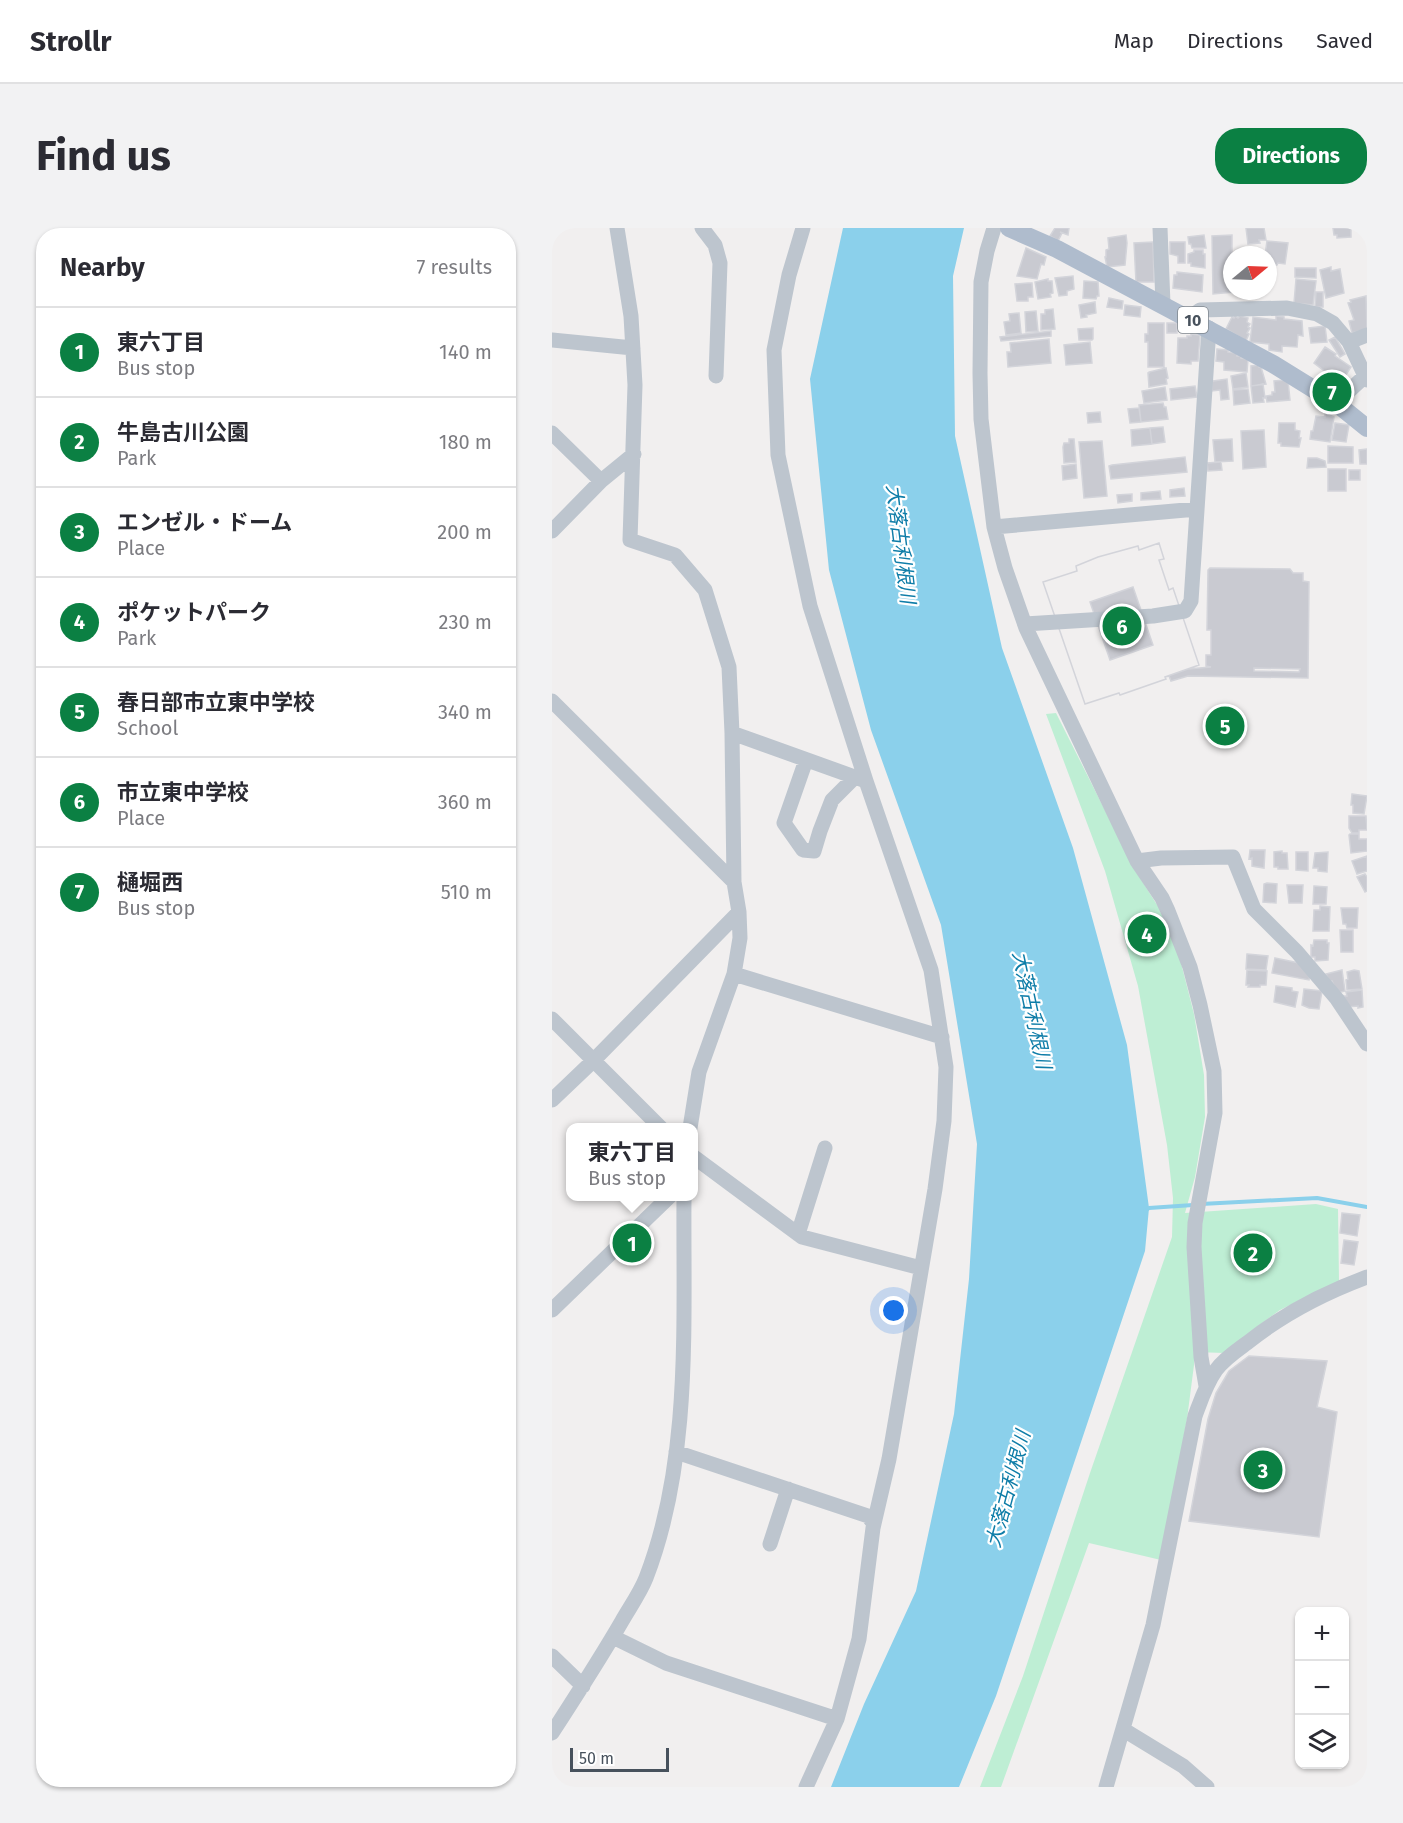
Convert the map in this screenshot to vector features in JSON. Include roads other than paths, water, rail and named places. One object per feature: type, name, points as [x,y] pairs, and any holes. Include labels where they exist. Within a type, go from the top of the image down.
[{"type":"main road","name":"10","points":[[1008,228],[1057,249],[1209,328],[1306,383],[1367,428]]},
{"type":"street","points":[[616,228],[631,316],[635,385],[630,540],[675,555],[705,590],[729,667],[734,882],[740,912],[740,938],[734,974],[699,1072],[691,1123]]},
{"type":"street","points":[[702,228],[716,245],[720,263],[716,376]]},
{"type":"street","points":[[803,228],[789,275],[774,350],[778,455],[810,606],[861,779],[931,970],[946,1067],[944,1121],[935,1189],[889,1459],[874,1524],[859,1639],[837,1719],[806,1787]]},
{"type":"street","points":[[994,228],[981,282],[980,384],[981,419],[994,527],[1005,568],[1025,624],[1137,861],[1162,898],[1190,967],[1214,1071],[1215,1113],[1198,1204],[1194,1247],[1206,1386]]},
{"type":"street","points":[[1160,228],[1162,304]]},
{"type":"street","points":[[1189,318],[1200,310],[1287,308],[1317,314],[1333,323],[1349,342],[1366,378],[1336,403]]},
{"type":"street","points":[[1025,624],[1153,616],[1185,611],[1191,602],[1209,328]]},
{"type":"street","points":[[1349,342],[1367,335]]},
{"type":"street","points":[[552,340],[633,348]]},
{"type":"street","points":[[552,433],[601,481]]},
{"type":"street","points":[[552,531],[601,481],[634,454]]},
{"type":"street","points":[[994,527],[1197,509]]},
{"type":"street","points":[[552,701],[734,882]]},
{"type":"street","points":[[732,733],[861,779]]},
{"type":"street","points":[[806,760],[784,823],[803,850],[814,851],[832,800],[861,779]]},
{"type":"street","points":[[1137,861],[1161,858],[1233,857],[1254,909],[1298,952],[1337,999],[1367,1044]]},
{"type":"street","points":[[552,1100],[740,912]]},
{"type":"street","points":[[734,974],[942,1037]]},
{"type":"street","points":[[552,1019],[656,1123]]},
{"type":"street","points":[[798,1234],[825,1148]]},
{"type":"street","points":[[698,1164],[802,1238],[921,1268]]},
{"type":"street","points":[[552,1310],[666,1201]]},
{"type":"street","points":[[552,1733],[613,1637],[645,1581],[661,1537],[682,1402],[684,1201]]},
{"type":"street","points":[[1106,1787],[1154,1625],[1195,1416],[1206,1386],[1229,1356],[1277,1321],[1314,1299],[1367,1277]]},
{"type":"street","points":[[676,1452],[868,1516],[874,1524]]},
{"type":"street","points":[[770,1544],[788,1489]]},
{"type":"street","points":[[613,1637],[666,1663],[837,1719]]},
{"type":"street","points":[[552,1656],[583,1686]]},
{"type":"street","points":[[1124,1730],[1183,1766],[1207,1787]]},
{"type":"water","name":"大落古利根川","points":[[843,228],[964,228],[953,276],[955,436],[1002,648],[1073,848],[1127,1045],[1149,1208],[1145,1251],[996,1696],[959,1787],[831,1787],[864,1704],[916,1591],[954,1414],[969,1279],[977,1144],[941,925],[871,730],[829,570],[810,379]]},
{"type":"waterway","points":[[1201,1204],[1317,1198],[1367,1207]]},
{"type":"waterway","points":[[1145,1211],[1149,1208],[1193,1205]]},
{"type":"place","name":"樋堀西","points":[[1332,392]]},
{"type":"place","name":"市立東中学校","points":[[1122,626]]},
{"type":"place","name":"春日部市立東中学校","points":[[1225,726]]},
{"type":"place","name":"ポケットパーク","points":[[1147,934]]},
{"type":"place","name":"東六丁目","points":[[632,1243]]},
{"type":"place","name":"牛島古川公園","points":[[1253,1253]]},
{"type":"place","name":"エンゼル・ドーム","points":[[1263,1470]]}]
